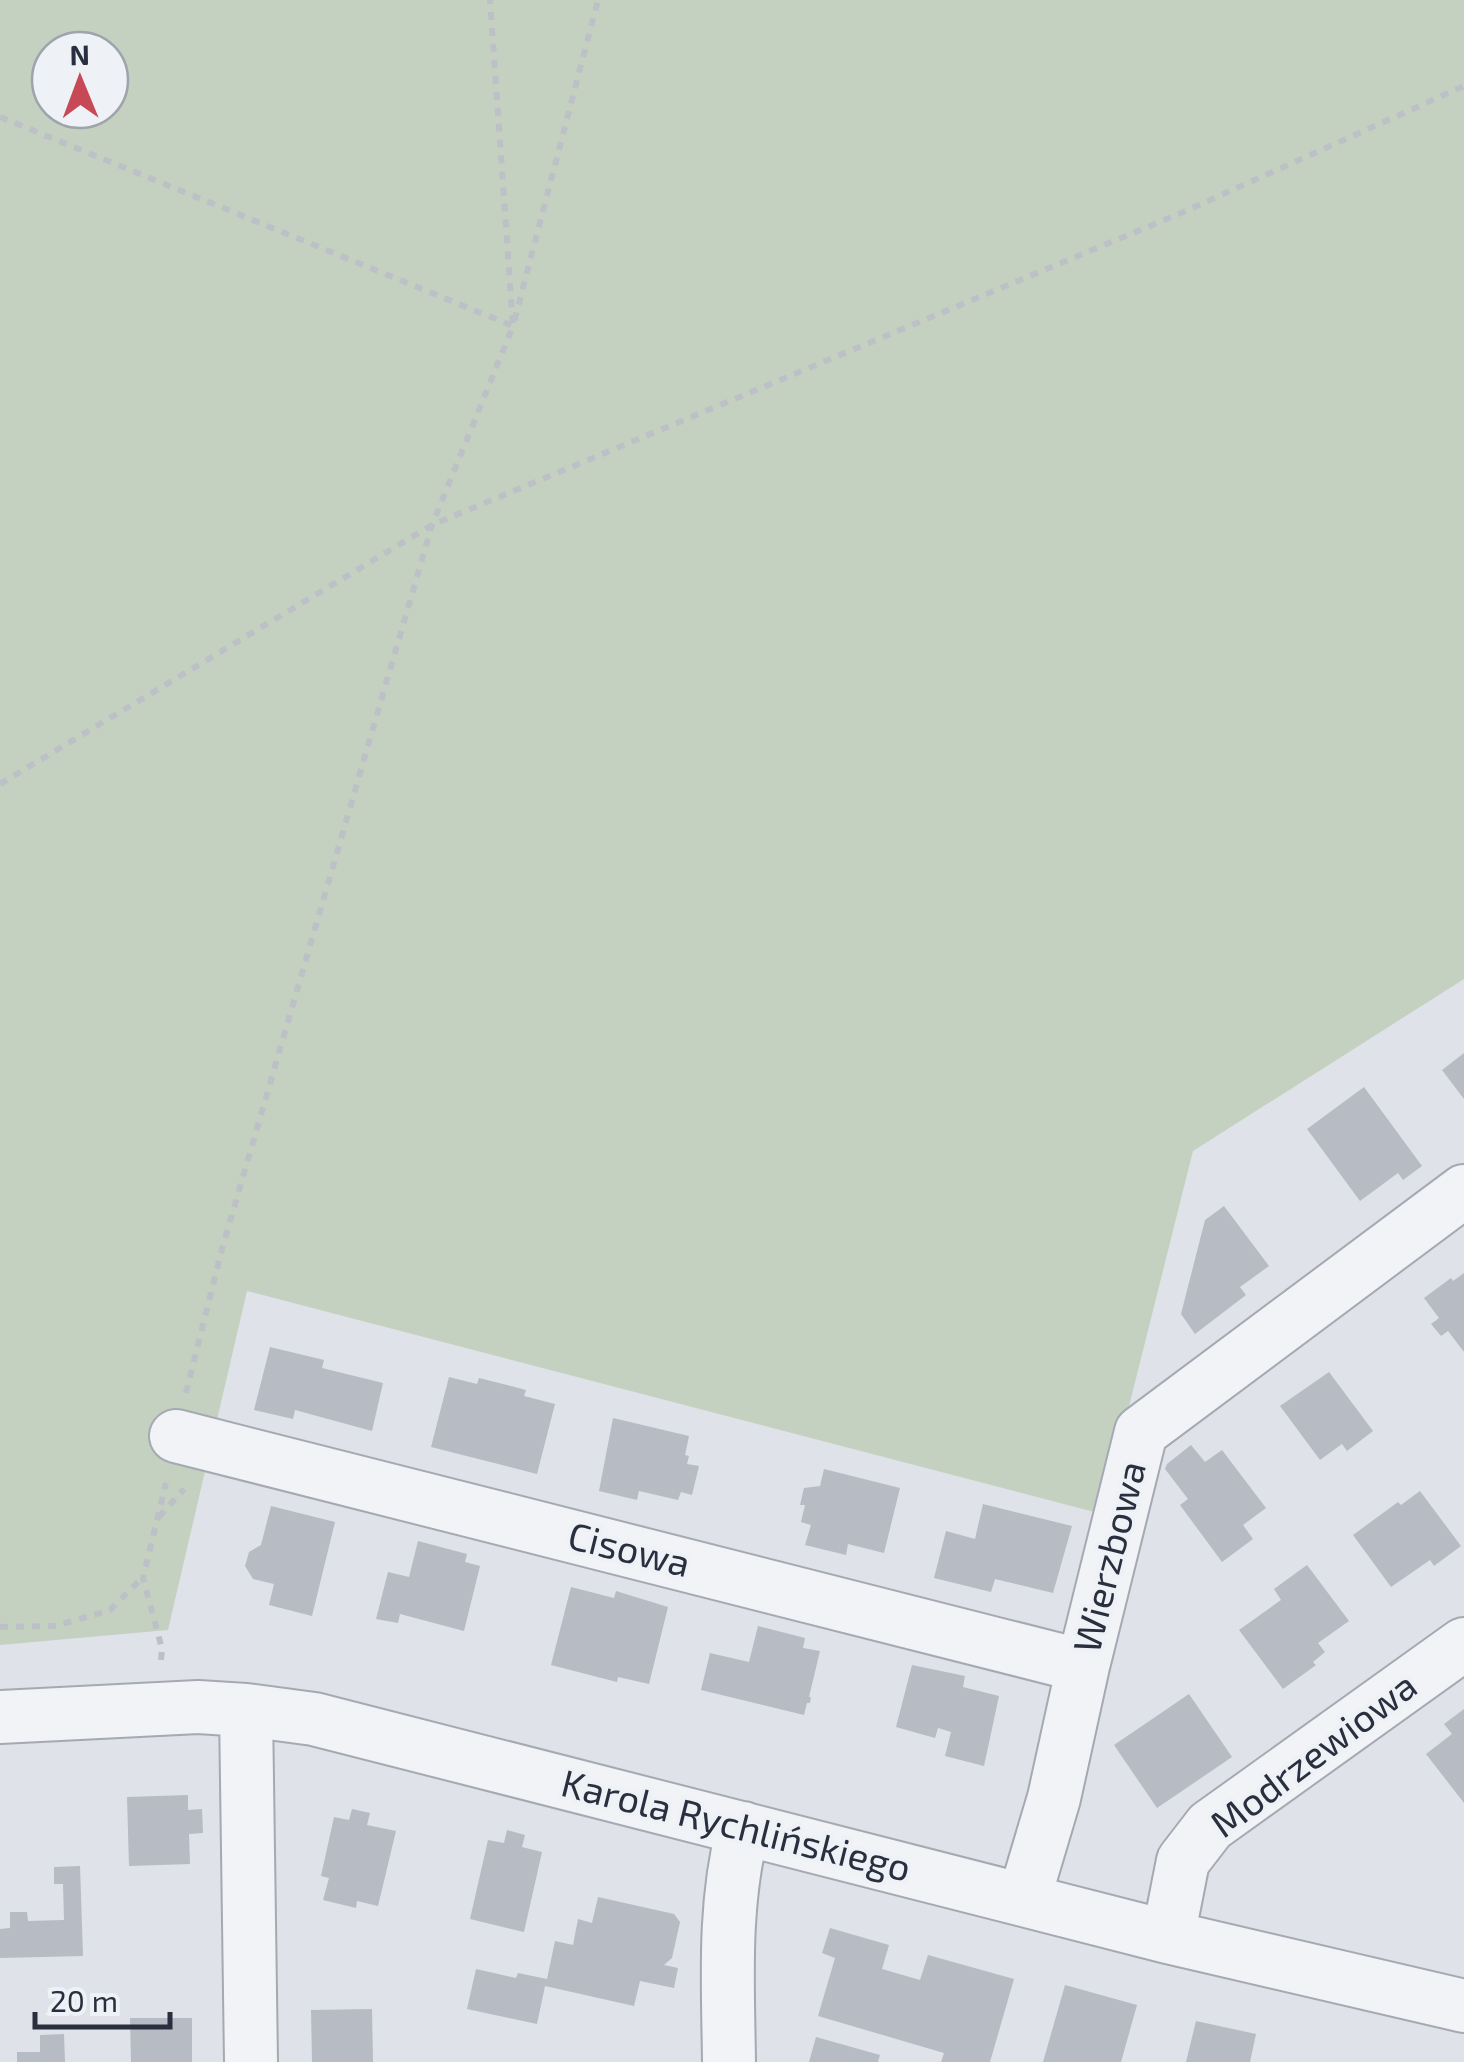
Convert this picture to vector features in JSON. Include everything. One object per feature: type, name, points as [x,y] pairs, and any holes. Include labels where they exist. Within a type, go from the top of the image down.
[{"type":"street","name":"Wierzbowa","points":[[1024,1899],[1054,1798],[1082,1666],[1141,1432],[1464,1191]]},
{"type":"street","name":"Cisowa","points":[[176,1436],[1082,1666]]},
{"type":"street","name":"Modrzewiowa","points":[[1168,1937],[1183,1862],[1210,1826],[1464,1644]]},
{"type":"street","name":"Karola Rychlińskiego","points":[[0,1717],[198,1707],[314,1719],[1168,1937],[1464,2006]]},
{"type":"street","points":[[246,1710],[251,2062]]},
{"type":"street","points":[[729,2062],[728,1908],[731,1874],[743,1828]]},
{"type":"path","points":[[490,0],[513,326]]},
{"type":"path","points":[[160,1665],[162,1649],[143,1578],[222,1250],[432,524],[513,326],[598,0]]},
{"type":"path","points":[[0,784],[432,524],[1181,212],[1464,86]]},
{"type":"path","points":[[0,117],[513,326]]},
{"type":"path","points":[[0,1626],[56,1626],[110,1610],[143,1578]]},
{"type":"green space","points":[[0,0],[1464,0],[1464,979],[1193,1151],[1102,1514],[247,1291],[168,1630],[0,1645]]},
{"type":"building","points":[[1464,1053],[1464,1099],[1442,1070]]},
{"type":"building","points":[[1364,1087],[1422,1166],[1403,1180],[1398,1173],[1360,1201],[1307,1129]]},
{"type":"building","points":[[1224,1206],[1269,1266],[1240,1287],[1246,1295],[1195,1334],[1181,1314],[1205,1220]]},
{"type":"building","points":[[1464,1273],[1464,1352],[1448,1331],[1441,1336],[1431,1324],[1439,1318],[1424,1298]]},
{"type":"building","points":[[270,1347],[324,1360],[322,1368],[383,1383],[372,1431],[295,1410],[293,1419],[254,1410]]},
{"type":"building","points":[[1329,1372],[1373,1431],[1347,1451],[1342,1444],[1320,1460],[1280,1406]]},
{"type":"building","points":[[449,1377],[477,1384],[479,1378],[503,1384],[526,1390],[524,1396],[555,1404],[537,1474],[431,1447]]},
{"type":"building","points":[[613,1418],[689,1436],[687,1464],[699,1466],[692,1495],[681,1492],[678,1500],[639,1491],[637,1500],[599,1491]]},
{"type":"building","points":[[1191,1445],[1205,1462],[1222,1450],[1266,1508],[1243,1525],[1253,1539],[1222,1562],[1180,1505],[1188,1499],[1165,1469]]},
{"type":"building","points":[[824,1469],[900,1488],[884,1553],[848,1544],[846,1555],[805,1545],[811,1525],[801,1522],[804,1488],[820,1486]]},
{"type":"building","points":[[1420,1491],[1461,1546],[1434,1566],[1430,1560],[1391,1587],[1353,1535]]},
{"type":"building","points":[[983,1504],[1072,1526],[1053,1593],[995,1579],[991,1592],[934,1578],[946,1531],[975,1539]]},
{"type":"building","points":[[271,1506],[335,1522],[312,1616],[269,1605],[274,1584],[253,1579],[245,1566],[249,1552],[261,1545]]},
{"type":"building","points":[[418,1541],[467,1554],[465,1562],[480,1566],[464,1631],[400,1614],[398,1623],[376,1619],[388,1572],[409,1577]]},
{"type":"building","points":[[1307,1565],[1349,1621],[1318,1643],[1325,1652],[1313,1662],[1316,1665],[1283,1689],[1239,1630],[1281,1600],[1274,1589]]},
{"type":"building","points":[[571,1587],[614,1598],[616,1591],[668,1607],[649,1684],[618,1677],[617,1682],[551,1665]]},
{"type":"building","points":[[758,1626],[805,1638],[803,1648],[820,1651],[804,1715],[701,1690],[710,1653],[749,1662]]},
{"type":"building","points":[[912,1665],[965,1676],[963,1687],[999,1696],[984,1766],[945,1756],[951,1732],[938,1728],[935,1738],[896,1727]]},
{"type":"building","points":[[1189,1694],[1232,1757],[1157,1808],[1114,1745]]},
{"type":"building","points":[[1464,1709],[1464,1803],[1426,1754],[1452,1734],[1444,1724]]},
{"type":"building","points":[[188,1795],[188,1810],[202,1809],[203,1833],[189,1834],[190,1864],[129,1866],[127,1797]]},
{"type":"building","points":[[352,1809],[370,1813],[367,1825],[396,1831],[378,1906],[357,1901],[356,1908],[323,1900],[329,1878],[321,1876],[334,1817],[349,1820]]},
{"type":"building","points":[[507,1830],[525,1835],[522,1847],[542,1852],[524,1932],[470,1919],[488,1840],[504,1843]]},
{"type":"building","points":[[80,1866],[83,1956],[0,1958],[0,1929],[10,1928],[10,1912],[27,1912],[28,1921],[64,1920],[63,1884],[54,1884],[54,1867]]},
{"type":"building","points":[[598,1897],[674,1914],[680,1922],[672,1958],[664,1965],[678,1968],[674,1988],[640,1981],[634,2006],[545,1986],[537,2024],[467,2009],[476,1969],[516,1978],[518,1973],[547,1979],[555,1941],[573,1945],[578,1919],[592,1923]]},
{"type":"building","points":[[830,1928],[889,1945],[882,1969],[920,1980],[928,1955],[1014,1979],[990,2062],[941,2062],[944,2053],[818,2016],[835,1958],[822,1953]]},
{"type":"building","points":[[1065,1985],[1137,2005],[1121,2062],[1043,2062]]},
{"type":"building","points":[[372,2009],[373,2062],[312,2062],[311,2010]]},
{"type":"building","points":[[130,2018],[192,2018],[192,2062],[131,2062]]},
{"type":"building","points":[[1196,2021],[1256,2034],[1250,2062],[1186,2062]]},
{"type":"building","points":[[64,2034],[65,2062],[17,2062],[17,2052],[40,2052],[40,2035]]},
{"type":"building","points":[[816,2037],[880,2055],[878,2062],[809,2062]]}]
